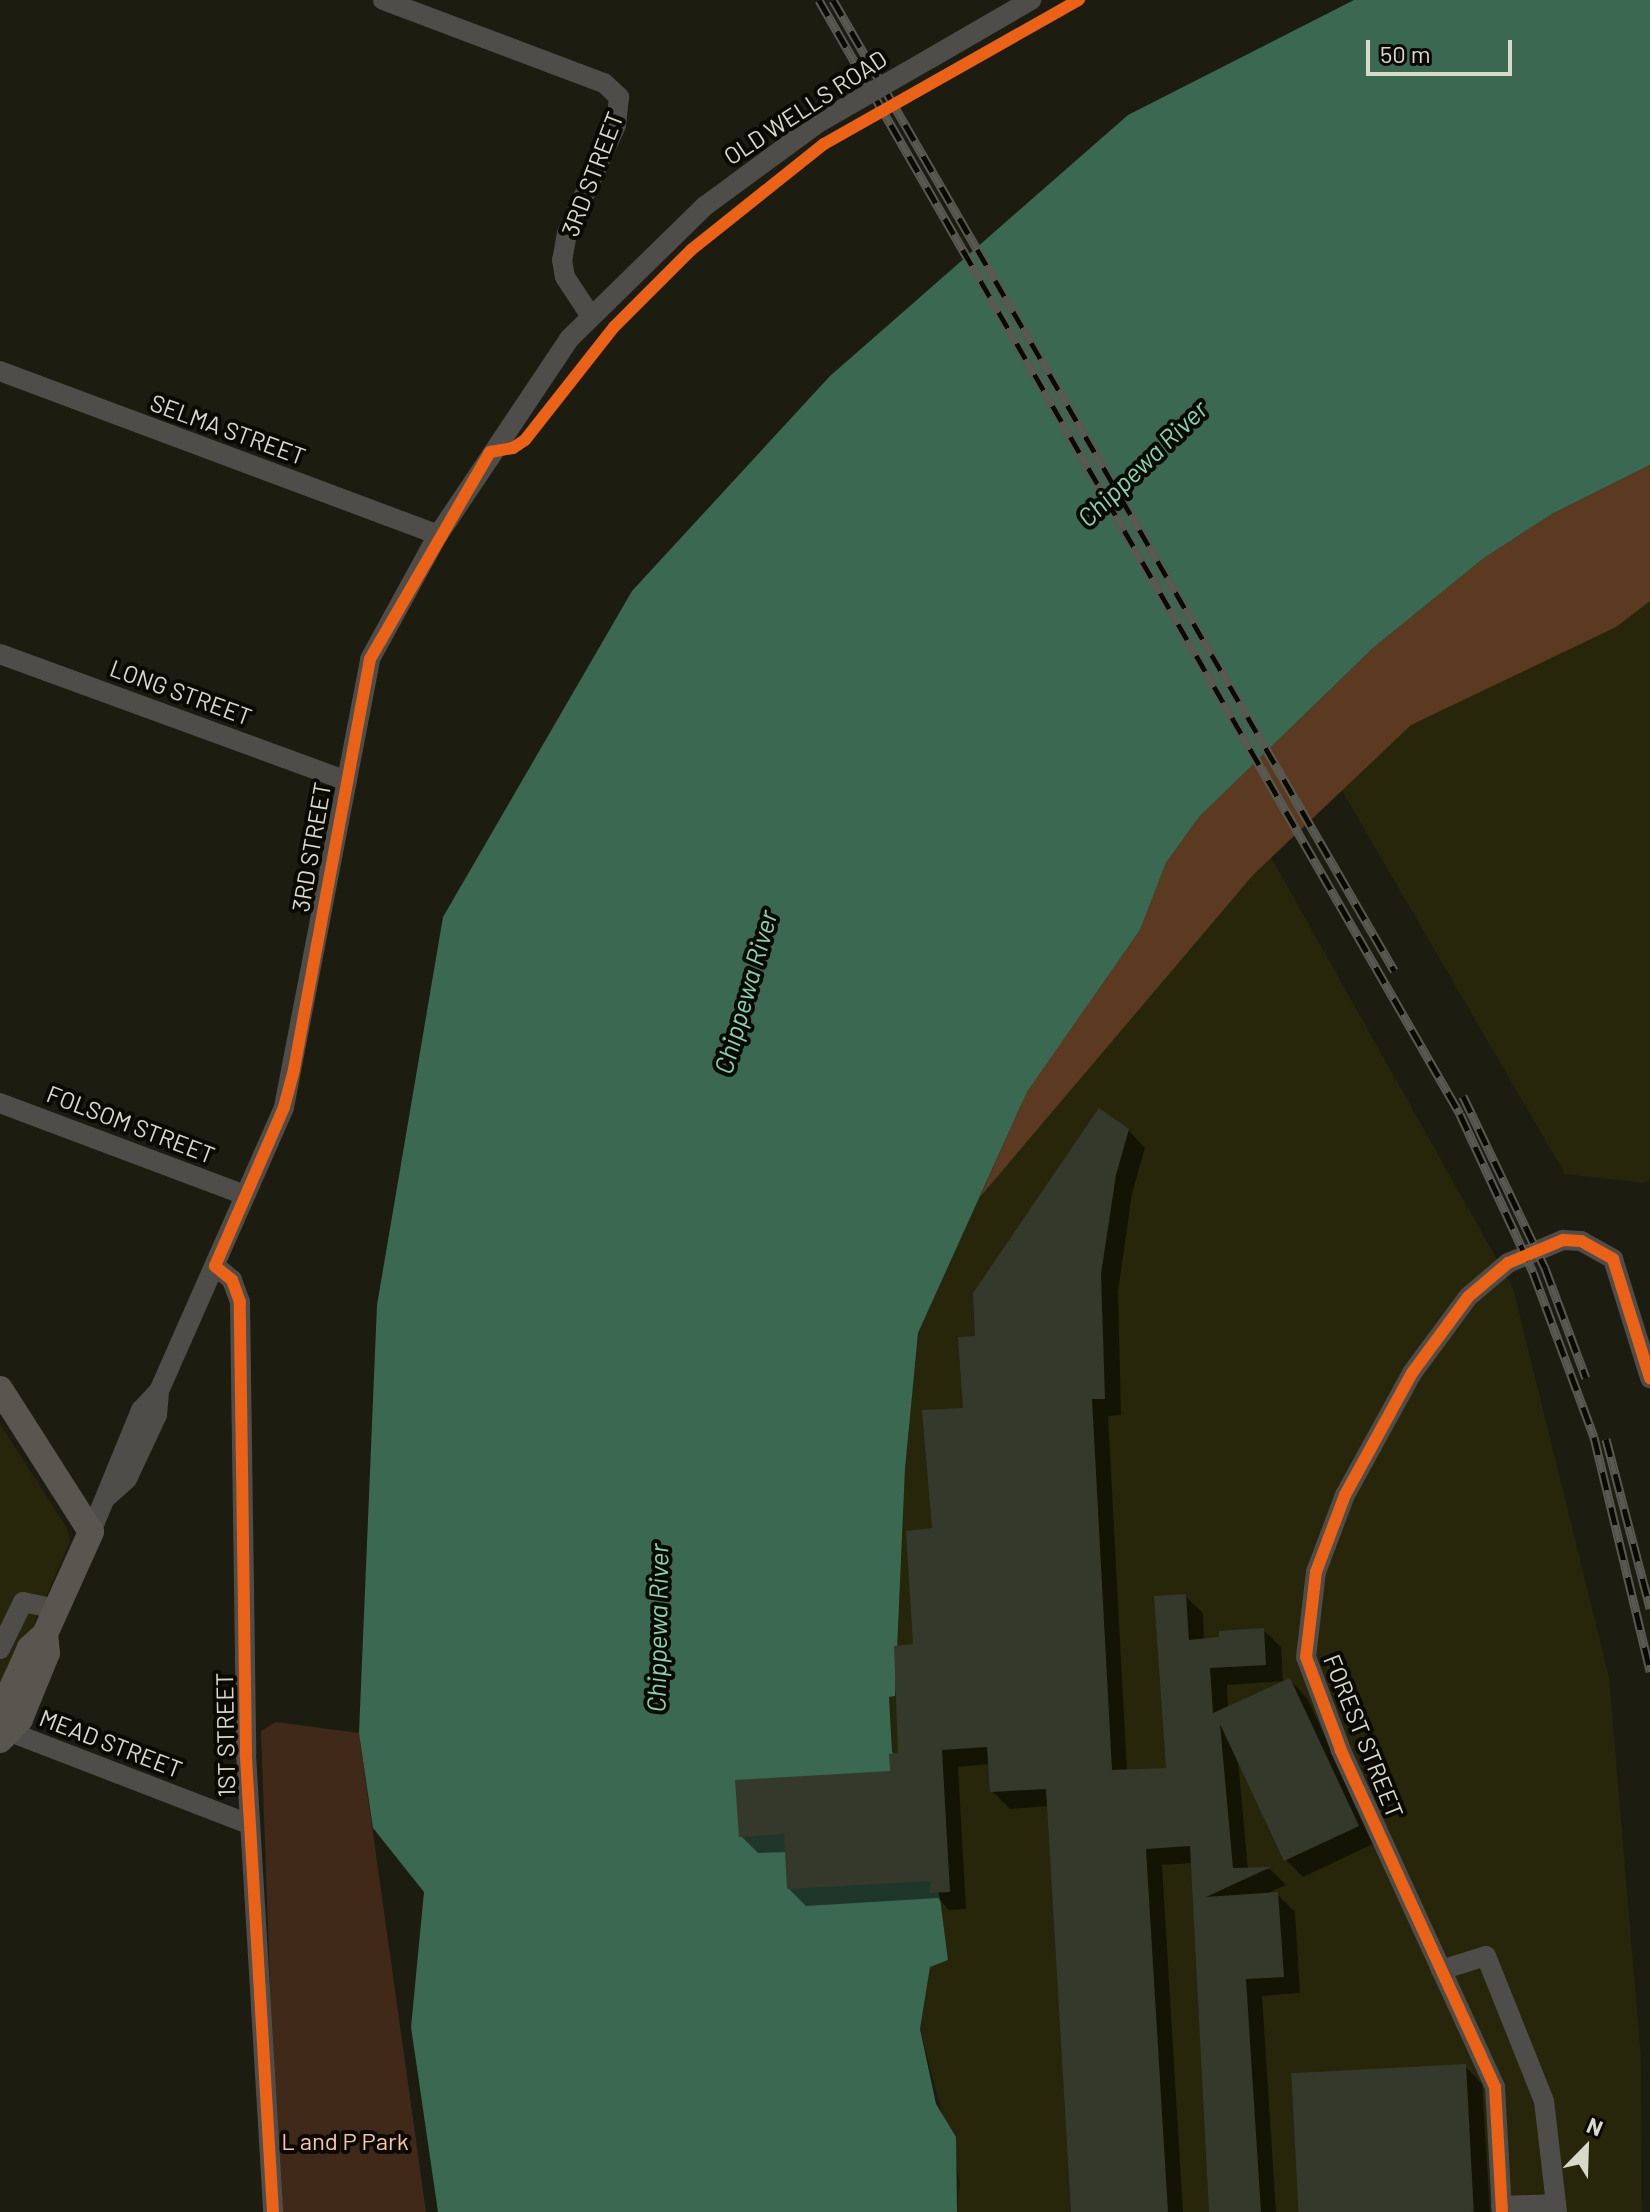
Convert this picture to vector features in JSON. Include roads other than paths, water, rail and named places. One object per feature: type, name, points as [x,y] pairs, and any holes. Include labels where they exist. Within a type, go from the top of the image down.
[{"type":"main road","points":[[0,1389],[91,1532]]},
{"type":"main road","name":"3RD STREET","points":[[1,1733],[1,1712],[30,1648],[45,1634],[91,1532]]},
{"type":"street","name":"3RD STREET","points":[[91,1532],[108,1496],[127,1479],[157,1415],[159,1391],[284,1107],[294,1069],[345,780],[370,659],[438,535],[544,371],[590,315],[565,277],[562,260],[567,233],[616,125],[619,97],[604,83],[383,0]]},
{"type":"street","name":"OLD WELLS ROAD","points":[[590,315],[705,206],[818,123],[1031,0]]},
{"type":"street","name":"SELMA STREET","points":[[0,371],[438,535]]},
{"type":"street","name":"LONG STREET","points":[[0,654],[345,780]]},
{"type":"street","name":"FOLSOM STREET","points":[[0,1103],[245,1195]]},
{"type":"street","name":"FOREST STREET","points":[[1501,2209],[1495,2087],[1341,1750],[1306,1657],[1316,1572],[1345,1495],[1405,1387],[1468,1297],[1508,1263],[1548,1245],[1581,1241],[1598,1247],[1622,1275],[1650,1378]]},
{"type":"street","name":"1ST STREET","points":[[215,1266],[232,1280],[240,1302],[249,1824],[273,2212]]},
{"type":"street","points":[[0,1649],[23,1602],[56,1609]]},
{"type":"street","name":"MEAD STREET","points":[[1,1733],[249,1824]]},
{"type":"street","points":[[1441,1970],[1486,1956],[1544,2101],[1557,2208],[1501,2209]]},
{"type":"water","name":"Chippewa River","points":[[1354,0],[1650,0],[1650,465],[1552,514],[1484,558],[1373,648],[1199,817],[1166,863],[1140,930],[1027,1092],[918,1333],[905,1469],[895,1696],[889,1697],[892,1751],[940,1898],[948,1960],[930,1967],[920,2029],[936,2104],[956,2137],[957,2212],[438,2212],[411,2027],[424,1892],[373,1828],[359,1733],[377,1305],[443,917],[632,591],[830,376],[1128,115]]},
{"type":"railway","points":[[819,0],[1460,1114],[1533,1272],[1594,1437],[1650,1671]]},
{"type":"railway","points":[[833,0],[1394,970]]},
{"type":"railway","points":[[1463,1096],[1545,1268],[1586,1378]]},
{"type":"railway","points":[[1606,1439],[1650,1608]]},
{"type":"park label","name":"L and P Park","points":[[345,2141]]}]
